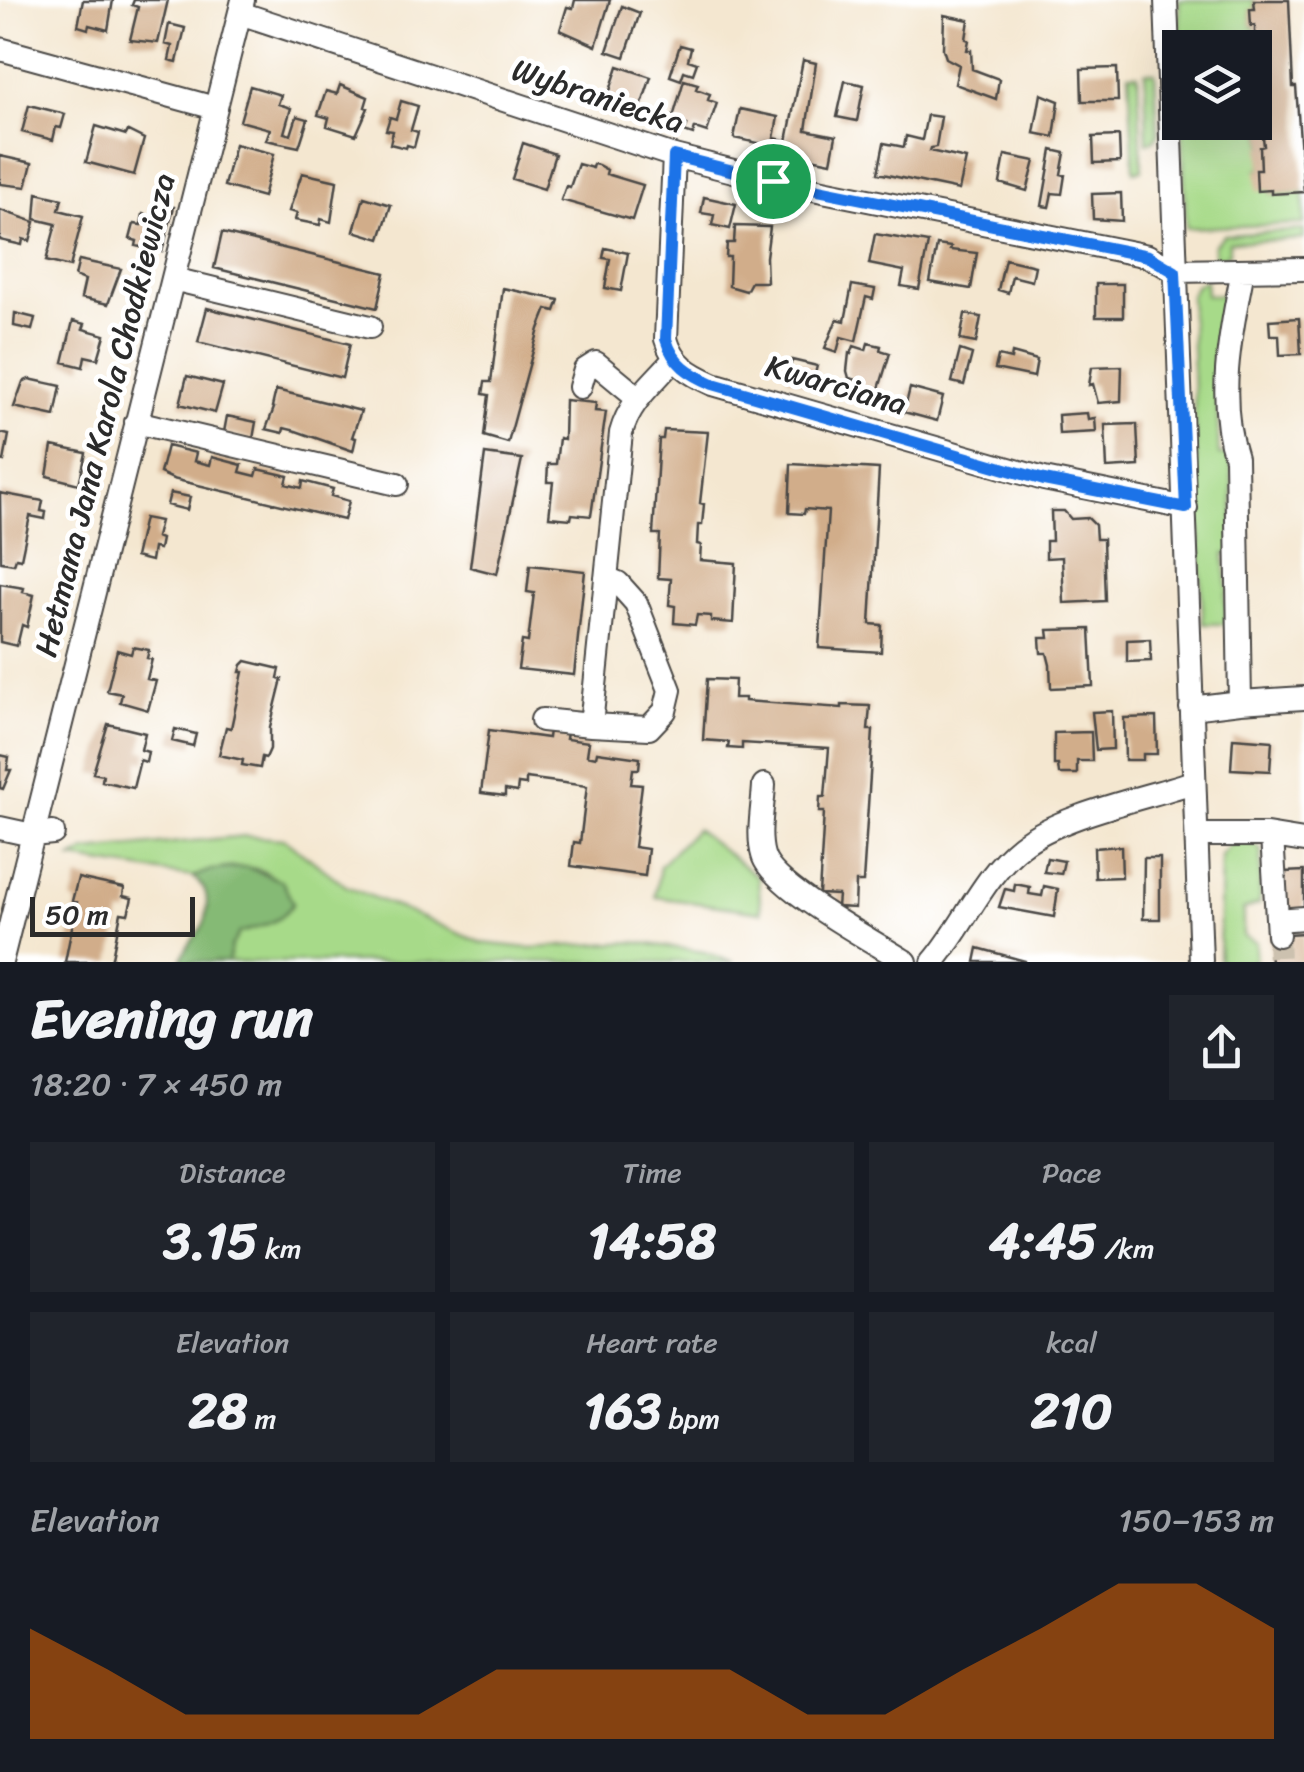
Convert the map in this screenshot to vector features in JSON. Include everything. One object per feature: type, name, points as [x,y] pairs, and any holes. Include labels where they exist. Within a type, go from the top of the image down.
[{"type":"street","points":[[1166,0],[1202,962]]},
{"type":"street","name":"Wybraniecka","points":[[241,6],[674,156],[773,181],[1148,256],[1175,272]]},
{"type":"street","name":"Hetmana Jana Karola Chodkiewicza","points":[[1,962],[43,834],[136,422],[241,6]]},
{"type":"street","points":[[0,50],[215,108]]},
{"type":"street","points":[[591,726],[622,432],[626,415],[637,397],[674,359],[666,339],[674,156]]},
{"type":"street","points":[[1175,272],[1304,269]]},
{"type":"street","points":[[1240,702],[1236,458],[1229,439],[1227,350],[1244,270]]},
{"type":"street","points":[[173,279],[370,327]]},
{"type":"street","name":"Kwarciana","points":[[674,359],[713,384],[774,402],[1044,480],[1186,508]]},
{"type":"street","points":[[580,387],[586,370],[596,363],[637,397]]},
{"type":"street","points":[[136,422],[397,484]]},
{"type":"street","points":[[542,720],[649,728],[665,710],[670,690],[636,603],[618,583],[606,578]]},
{"type":"street","points":[[1191,708],[1304,698]]},
{"type":"street","points":[[933,962],[986,886],[1020,846],[1058,826],[1194,782]]},
{"type":"street","points":[[764,784],[761,844],[767,865],[788,887],[906,962]]},
{"type":"street","points":[[0,828],[43,834]]},
{"type":"street","points":[[1197,835],[1272,836],[1304,842]]},
{"type":"street","points":[[1272,836],[1277,927],[1304,918]]},
{"type":"green space","points":[[1179,0],[1254,0],[1255,9],[1250,10],[1255,30],[1180,30]]},
{"type":"green space","points":[[1145,72],[1155,72],[1158,134],[1147,143]]},
{"type":"green space","points":[[1129,74],[1138,74],[1142,170],[1134,171]]},
{"type":"green space","points":[[1183,140],[1263,140],[1261,170],[1257,170],[1272,194],[1304,192],[1304,224],[1186,228]]},
{"type":"green space","points":[[1304,230],[1304,239],[1229,242],[1229,254],[1214,259],[1214,245],[1224,235]]},
{"type":"green space","points":[[1206,280],[1206,295],[1227,295],[1215,349],[1219,455],[1231,455],[1235,552],[1224,554],[1226,624],[1203,624],[1190,297],[1196,285]]},
{"type":"green space","points":[[696,829],[758,877],[761,912],[655,897],[660,866]]},
{"type":"green space","points":[[245,836],[284,839],[346,886],[482,943],[529,948],[635,942],[704,952],[734,962],[228,962],[239,933],[277,920],[293,903],[273,877],[245,867],[193,877],[72,859],[86,851]]},
{"type":"green space","points":[[1233,842],[1254,844],[1261,850],[1259,904],[1243,910],[1243,936],[1256,942],[1255,962],[1219,962],[1221,856]]},
{"type":"green space","points":[[246,867],[282,881],[293,903],[276,920],[239,933],[228,962],[181,962],[206,915],[205,892],[193,877],[211,870]]},
{"type":"building","points":[[83,0],[113,0],[108,30],[78,26]]},
{"type":"building","points":[[134,0],[168,0],[158,43],[130,40],[138,7],[132,5]]},
{"type":"building","points":[[575,0],[610,0],[596,46],[560,30],[567,7],[573,8]]},
{"type":"building","points":[[1254,0],[1289,0],[1304,192],[1257,191],[1260,147],[1264,146],[1263,140],[1272,140],[1272,30],[1255,30],[1255,25],[1251,26],[1250,9],[1255,9]]},
{"type":"building","points":[[622,6],[640,13],[625,57],[607,51]]},
{"type":"building","points":[[944,15],[969,20],[966,39],[972,69],[999,79],[996,99],[955,84],[959,65],[946,58],[943,49]]},
{"type":"building","points":[[169,24],[185,28],[177,62],[169,60],[172,46],[165,44]]},
{"type":"building","points":[[680,45],[691,48],[688,60],[697,63],[693,74],[684,71],[681,80],[670,76]]},
{"type":"building","points":[[803,60],[816,63],[806,130],[836,136],[831,162],[801,156],[799,162],[769,161],[772,146],[734,138],[740,109],[778,117],[774,138],[787,141]]},
{"type":"building","points":[[618,66],[651,77],[639,113],[606,103]]},
{"type":"building","points":[[1117,68],[1118,101],[1082,101],[1081,69]]},
{"type":"building","points":[[684,80],[698,84],[696,89],[710,94],[708,100],[717,103],[707,132],[695,128],[693,135],[684,132],[687,125],[672,121]]},
{"type":"building","points":[[845,81],[864,85],[857,121],[837,117]]},
{"type":"building","points":[[340,85],[368,97],[368,108],[356,135],[327,126],[329,118],[318,115],[326,91],[337,94]]},
{"type":"building","points":[[250,86],[281,95],[278,104],[291,108],[284,133],[291,135],[297,116],[308,119],[299,147],[266,140],[270,129],[240,121]]},
{"type":"building","points":[[1041,94],[1059,101],[1054,137],[1034,133]]},
{"type":"building","points":[[401,101],[418,106],[411,130],[418,132],[414,147],[390,144],[393,131],[386,130],[390,117],[396,119]]},
{"type":"building","points":[[29,105],[65,114],[53,140],[22,132]]},
{"type":"building","points":[[927,115],[941,117],[936,147],[930,151],[966,159],[959,190],[878,173],[884,143],[904,147],[906,136],[922,140]]},
{"type":"building","points":[[96,126],[126,135],[128,131],[144,139],[134,175],[86,162]]},
{"type":"building","points":[[1119,136],[1120,162],[1094,163],[1093,137]]},
{"type":"building","points":[[523,143],[555,154],[544,189],[512,179]]},
{"type":"building","points":[[235,144],[274,154],[263,197],[224,186]]},
{"type":"building","points":[[1052,150],[1065,153],[1061,174],[1065,175],[1062,194],[1052,193],[1049,207],[1042,206]]},
{"type":"building","points":[[1005,155],[1035,161],[1027,191],[1000,183]]},
{"type":"building","points":[[0,156],[32,163],[26,187],[0,184]]},
{"type":"building","points":[[578,164],[592,168],[593,164],[598,165],[607,170],[606,174],[643,185],[632,220],[561,200]]},
{"type":"building","points":[[302,173],[337,181],[331,222],[321,219],[320,225],[295,220],[297,213],[289,211]]},
{"type":"building","points":[[37,193],[62,199],[59,210],[83,216],[70,267],[46,261],[56,224],[35,219]]},
{"type":"building","points":[[1121,193],[1122,221],[1093,219],[1092,194]]},
{"type":"building","points":[[364,197],[391,205],[380,239],[354,231]]},
{"type":"building","points":[[704,197],[736,204],[730,229],[712,225],[714,215],[701,213]]},
{"type":"building","points":[[163,204],[174,207],[162,252],[136,246],[137,241],[130,239],[134,224],[141,225],[143,214],[159,218]]},
{"type":"building","points":[[0,210],[35,222],[30,241],[23,239],[22,245],[0,240]]},
{"type":"building","points":[[735,226],[770,227],[767,282],[751,282],[746,291],[729,286],[727,243],[734,243]]},
{"type":"building","points":[[222,233],[385,273],[377,308],[214,268]]},
{"type":"building","points":[[875,234],[928,243],[919,289],[901,286],[904,271],[869,264]]},
{"type":"building","points":[[937,245],[977,253],[971,289],[930,282]]},
{"type":"building","points":[[605,248],[628,253],[621,291],[605,288],[610,259],[603,258]]},
{"type":"building","points":[[1005,259],[1035,266],[1032,281],[1012,276],[1008,293],[998,290]]},
{"type":"building","points":[[79,260],[121,269],[108,304],[81,298],[85,280],[75,276]]},
{"type":"building","points":[[1096,284],[1123,284],[1123,317],[1096,317]]},
{"type":"building","points":[[852,285],[875,289],[873,299],[866,297],[856,341],[841,337],[837,352],[825,348],[837,319],[845,321]]},
{"type":"building","points":[[503,288],[559,300],[555,311],[547,309],[539,329],[508,443],[484,436],[489,395],[483,394],[485,382],[491,382]]},
{"type":"building","points":[[207,308],[350,344],[342,378],[198,342]]},
{"type":"building","points":[[15,313],[35,318],[32,330],[14,326]]},
{"type":"building","points":[[965,314],[981,317],[976,343],[960,340]]},
{"type":"building","points":[[1299,318],[1301,354],[1280,355],[1279,335],[1270,335],[1269,320]]},
{"type":"building","points":[[73,321],[85,324],[83,329],[105,335],[98,359],[85,356],[83,367],[63,362]]},
{"type":"building","points":[[868,343],[890,353],[878,392],[855,386],[857,380],[849,378],[847,371],[854,346],[866,350]]},
{"type":"building","points":[[960,350],[972,354],[964,385],[952,382]]},
{"type":"building","points":[[1012,353],[1037,360],[1034,377],[995,369],[998,356],[1011,359]]},
{"type":"building","points":[[792,360],[817,366],[812,385],[787,378]]},
{"type":"building","points":[[1122,366],[1121,401],[1098,403],[1093,384],[1089,385],[1092,367]]},
{"type":"building","points":[[187,376],[223,385],[215,413],[180,404]]},
{"type":"building","points":[[29,379],[61,386],[55,416],[14,407],[23,382]]},
{"type":"building","points":[[910,388],[943,397],[937,421],[904,412]]},
{"type":"building","points":[[276,390],[361,411],[352,437],[356,438],[353,451],[296,431],[266,429]]},
{"type":"building","points":[[565,400],[596,403],[595,411],[606,412],[591,516],[572,514],[571,519],[549,517],[553,482],[547,482],[548,464],[556,464],[559,438],[564,439]]},
{"type":"building","points":[[1087,413],[1088,419],[1095,418],[1096,432],[1059,434],[1058,415]]},
{"type":"building","points":[[227,416],[256,422],[253,439],[224,432]]},
{"type":"building","points":[[1137,424],[1139,466],[1107,468],[1105,425]]},
{"type":"building","points":[[664,430],[708,432],[700,503],[704,504],[702,525],[698,525],[697,544],[701,545],[700,560],[736,563],[733,623],[697,615],[695,625],[674,623],[675,606],[669,605],[671,579],[658,578],[660,534],[653,534],[659,439],[663,439]]},
{"type":"building","points":[[0,433],[9,435],[4,461],[0,460]]},
{"type":"building","points":[[52,446],[86,453],[79,484],[47,476]]},
{"type":"building","points":[[167,446],[196,453],[194,461],[210,465],[212,457],[242,465],[240,472],[256,476],[258,469],[288,476],[286,484],[302,488],[303,481],[333,489],[331,496],[349,501],[344,520],[173,479],[160,473]]},
{"type":"building","points":[[485,454],[522,459],[497,574],[470,567]]},
{"type":"building","points":[[791,464],[879,469],[870,624],[882,625],[881,652],[819,648],[828,511],[805,509],[804,514],[789,513]]},
{"type":"building","points":[[0,493],[43,501],[41,511],[46,512],[45,519],[30,516],[21,559],[16,558],[14,564],[1,562]]},
{"type":"building","points":[[170,493],[190,497],[187,510],[167,505]]},
{"type":"building","points":[[1051,511],[1064,511],[1071,519],[1088,518],[1095,525],[1096,539],[1103,539],[1105,601],[1064,603],[1062,557],[1046,558],[1046,541],[1052,541]]},
{"type":"building","points":[[144,518],[160,521],[156,537],[161,539],[159,549],[153,548],[151,561],[135,557]]},
{"type":"building","points":[[530,565],[585,571],[574,675],[518,669],[522,641],[528,642],[534,593],[527,592]]},
{"type":"building","points":[[0,584],[24,588],[23,592],[34,595],[27,627],[22,625],[17,646],[0,642]]},
{"type":"building","points":[[1090,629],[1093,686],[1051,688],[1050,665],[1047,653],[1041,653],[1040,638],[1049,638],[1048,630]]},
{"type":"building","points":[[1150,639],[1151,661],[1127,662],[1127,640]]},
{"type":"building","points":[[133,647],[149,650],[147,658],[152,659],[147,679],[156,681],[148,710],[120,702],[122,694],[107,691],[117,650],[131,654]]},
{"type":"building","points":[[246,661],[280,669],[278,678],[282,679],[270,727],[270,749],[266,758],[262,757],[260,768],[219,755],[226,727],[231,728],[240,672]]},
{"type":"building","points":[[707,679],[735,680],[734,698],[745,701],[842,708],[870,706],[868,730],[873,730],[863,882],[856,882],[855,908],[837,907],[838,895],[819,894],[824,812],[819,812],[820,797],[825,797],[829,748],[742,743],[742,749],[728,748],[729,742],[703,740]]},
{"type":"building","points":[[1112,711],[1113,749],[1096,750],[1092,712]]},
{"type":"building","points":[[1156,717],[1157,754],[1143,754],[1143,760],[1125,760],[1124,718]]},
{"type":"building","points":[[108,724],[145,733],[141,750],[148,752],[146,762],[140,760],[133,788],[102,781],[103,775],[93,773]]},
{"type":"building","points":[[175,729],[196,734],[193,746],[172,741]]},
{"type":"building","points":[[489,730],[548,738],[549,730],[567,732],[566,739],[589,742],[587,755],[596,757],[597,752],[640,758],[639,769],[633,769],[631,784],[642,785],[634,847],[648,849],[645,876],[571,866],[574,842],[580,843],[587,786],[526,778],[526,785],[518,784],[517,792],[505,790],[505,796],[481,793]]},
{"type":"building","points":[[1091,732],[1092,761],[1077,761],[1077,774],[1059,774],[1058,765],[1054,765],[1054,733]]},
{"type":"building","points":[[1233,738],[1272,741],[1270,771],[1231,769]]},
{"type":"building","points":[[0,755],[9,757],[7,770],[11,770],[3,789],[0,788]]},
{"type":"building","points":[[1121,846],[1122,877],[1095,878],[1094,848]]},
{"type":"building","points":[[1047,858],[1064,861],[1061,874],[1044,872]]},
{"type":"building","points":[[1144,858],[1160,858],[1160,919],[1143,919]]},
{"type":"building","points":[[1304,871],[1304,912],[1286,912],[1284,872]]},
{"type":"building","points":[[78,878],[124,888],[123,896],[132,898],[128,914],[121,913],[111,962],[65,962]]},
{"type":"building","points":[[1015,884],[1030,887],[1029,894],[1042,896],[1044,886],[1058,889],[1054,917],[999,907],[1005,889],[1014,891]]},
{"type":"building","points":[[1304,933],[1304,962],[1271,962],[1269,935]]},
{"type":"building","points":[[978,948],[1025,961],[1025,962],[975,962]]},
{"type":"tunnel","points":[[1278,935],[1279,962]]},
{"type":"route","points":[[674,156],[773,181],[1148,256],[1175,272],[1186,508],[1044,480],[713,384],[682,367],[666,339],[674,156]]}]
